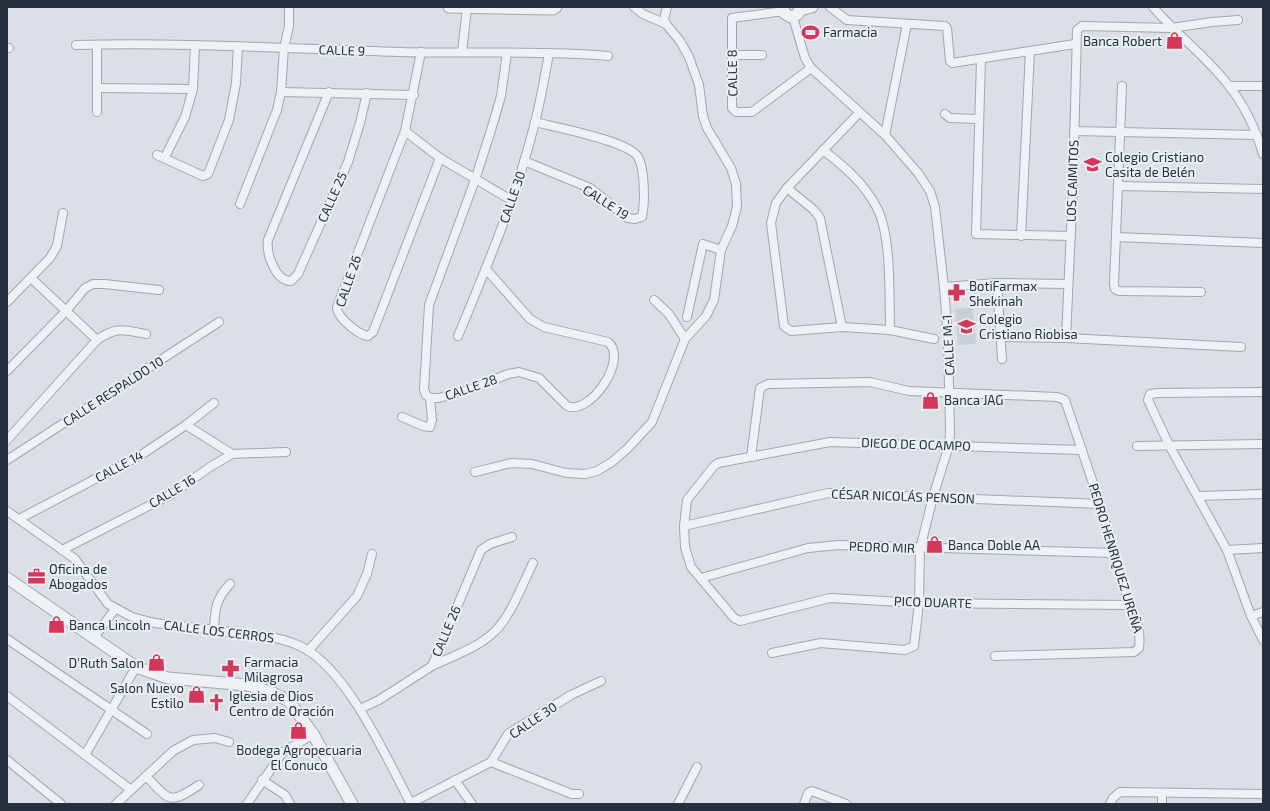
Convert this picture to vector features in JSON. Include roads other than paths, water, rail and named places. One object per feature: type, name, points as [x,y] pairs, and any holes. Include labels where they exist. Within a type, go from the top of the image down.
[{"type":"street","points":[[240,204],[277,110],[281,92],[289,7]]},
{"type":"street","points":[[449,7],[553,9],[556,7]]},
{"type":"street","points":[[634,7],[644,14],[666,24]]},
{"type":"street","points":[[475,472],[511,463],[532,464],[566,473],[586,474],[597,471],[612,462],[628,448],[652,422],[685,339],[706,316],[714,300],[722,250],[732,226],[737,208],[736,184],[731,168],[707,128],[703,116],[699,86],[689,57],[680,41],[666,24],[664,19],[667,7]]},
{"type":"street","points":[[784,9],[787,16],[812,7]]},
{"type":"street","points":[[830,7],[847,20],[946,27],[951,62],[981,59],[1075,44]]},
{"type":"street","points":[[1153,7],[1171,28],[1211,66],[1229,86],[1241,104],[1257,135],[1263,154]]},
{"type":"street","points":[[462,52],[467,8]]},
{"type":"street","name":"CALLE 8","points":[[784,9],[732,18],[732,108],[736,112],[752,112],[812,68]]},
{"type":"street","name":"CALLE M-1","points":[[772,653],[821,643],[905,650],[914,646],[919,603],[920,549],[933,497],[949,445],[950,432],[950,392],[944,287],[935,207],[930,191],[918,173],[885,135],[859,113],[812,68],[805,58],[798,11]]},
{"type":"street","points":[[1171,28],[1238,20]]},
{"type":"street","points":[[885,135],[907,24]]},
{"type":"street","name":"LOS CAIMITOS","points":[[1066,338],[1071,236],[1075,44],[1077,30],[1082,26],[1171,28]]},
{"type":"street","points":[[97,44],[97,112]]},
{"type":"street","name":"CALLE 9","points":[[76,45],[238,46],[421,52],[549,53],[608,56]]},
{"type":"street","points":[[195,46],[193,89],[185,118],[161,156],[203,176],[208,174],[229,120],[236,82],[238,46]]},
{"type":"street","points":[[1021,236],[1030,51]]},
{"type":"street","name":"CALLE 26","points":[[421,52],[414,95],[405,131],[337,307],[339,315],[363,335],[368,336],[373,332],[440,158]]},
{"type":"street","name":"CALLE 28","points":[[486,268],[530,319],[544,327],[608,342],[613,346],[615,350],[614,361],[609,376],[602,387],[583,405],[572,408],[567,406],[539,378],[520,372],[508,374],[471,390],[439,398],[430,398],[426,395],[424,388],[429,306],[476,180],[501,96],[507,53]]},
{"type":"street","name":"CALLE 30","points":[[458,336],[486,268],[524,161],[535,122],[549,53]]},
{"type":"street","points":[[732,55],[762,55]]},
{"type":"street","points":[[981,59],[975,232],[978,235],[1071,236]]},
{"type":"street","points":[[1122,86],[1115,289],[1119,291],[1201,292]]},
{"type":"street","points":[[1229,86],[1263,86]]},
{"type":"street","points":[[97,88],[193,89]]},
{"type":"street","points":[[281,92],[414,95]]},
{"type":"street","name":"CALLE 25","points":[[329,92],[268,240],[267,247],[278,274],[286,281],[291,281],[298,274],[348,162],[360,123],[367,93]]},
{"type":"street","points":[[859,113],[786,188],[776,203],[771,223],[784,326],[791,331],[842,327],[890,330],[934,340]]},
{"type":"street","points":[[945,114],[950,118],[979,119]]},
{"type":"street","name":"CALLE 19","points":[[524,161],[590,188],[628,218],[635,220],[642,217],[644,206],[642,170],[638,156],[619,144],[535,122]]},
{"type":"street","points":[[405,131],[440,158],[511,200]]},
{"type":"street","points":[[1074,131],[1257,135]]},
{"type":"street","points":[[823,150],[848,170],[864,188],[878,209],[884,231],[887,254],[890,330]]},
{"type":"street","points":[[1119,186],[1263,189]]},
{"type":"street","points":[[786,188],[814,210],[820,218],[842,327]]},
{"type":"street","points":[[7,302],[50,258],[57,246],[63,212]]},
{"type":"street","points":[[1116,237],[1263,243]]},
{"type":"street","points":[[687,317],[703,244],[722,250]]},
{"type":"street","points":[[30,278],[67,310],[97,340]]},
{"type":"street","points":[[944,287],[997,283],[1068,284]]},
{"type":"street","points":[[997,283],[1002,358]]},
{"type":"street","points":[[7,371],[67,310],[85,288],[93,284],[159,290]]},
{"type":"street","points":[[654,300],[669,314],[685,339]]},
{"type":"street","name":"CALLE RESPALDO 10","points":[[7,460],[219,322]]},
{"type":"street","points":[[7,440],[97,340],[108,332],[117,329],[146,334]]},
{"type":"street","points":[[1000,337],[1066,338],[1241,347]]},
{"type":"street","points":[[751,457],[760,388],[768,384],[870,382],[909,391],[950,392]]},
{"type":"street","name":"PEDRO HENRIQUEZ UREÑA","points":[[950,392],[1058,397],[1065,400],[1100,504],[1129,606],[1133,611],[1140,638],[1139,648],[1134,652],[995,656]]},
{"type":"street","points":[[1263,392],[1150,394],[1148,400],[1169,445],[1227,550],[1251,616],[1263,640]]},
{"type":"street","points":[[402,417],[423,426],[430,427],[432,420],[430,398]]},
{"type":"street","name":"CALLE 14","points":[[19,519],[141,455],[186,425],[214,403]]},
{"type":"street","points":[[186,425],[232,454]]},
{"type":"street","name":"DIEGO DE OCAMPO","points":[[740,621],[734,618],[691,567],[685,547],[684,526],[688,500],[714,466],[718,463],[830,442],[1082,450]]},
{"type":"street","points":[[1137,446],[1263,444]]},
{"type":"street","name":"CALLE 16","points":[[62,550],[172,494],[210,467],[232,454],[286,452]]},
{"type":"street","name":"CÉSAR NICOLÁS PENSON","points":[[684,526],[828,492],[1100,504]]},
{"type":"street","points":[[1198,496],[1263,494]]},
{"type":"street","name":"CALLE LOS CERROS","points":[[7,512],[75,559],[99,593],[115,609],[132,618],[155,623],[271,637],[300,646],[308,651],[334,673],[360,708],[411,804]]},
{"type":"street","name":"CALLE 26","points":[[360,708],[379,700],[432,666],[481,550],[490,544],[512,537]]},
{"type":"street","name":"PEDRO MIR","points":[[701,578],[808,548],[839,545],[920,549],[1115,553]]},
{"type":"street","points":[[1227,550],[1263,548]]},
{"type":"street","points":[[308,651],[357,596],[367,574],[372,554]]},
{"type":"street","points":[[432,666],[475,645],[494,633],[506,618],[533,563]]},
{"type":"street","points":[[7,578],[93,639],[136,667],[168,678],[247,685],[271,692],[289,701],[313,734],[352,804]]},
{"type":"street","points":[[214,631],[215,610],[219,595],[230,584]]},
{"type":"street","name":"PICO DUARTE","points":[[740,621],[830,598],[919,603],[1129,606]]},
{"type":"street","points":[[93,639],[115,609]]},
{"type":"street","points":[[1251,616],[1263,612]]},
{"type":"street","points":[[7,639],[147,734]]},
{"type":"street","points":[[85,756],[136,667]]},
{"type":"street","name":"CALLE 30","points":[[491,762],[508,734],[571,695],[601,681]]},
{"type":"street","points":[[7,696],[130,789]]},
{"type":"street","points":[[247,804],[262,780],[282,753],[313,734]]},
{"type":"street","points":[[116,804],[130,789],[173,751],[192,740],[215,738],[229,742]]},
{"type":"street","points":[[7,760],[61,804]]},
{"type":"street","points":[[411,804],[491,762],[572,794],[579,794]]},
{"type":"street","points":[[678,804],[697,767]]},
{"type":"street","points":[[146,776],[167,797],[176,798],[199,785]]},
{"type":"street","points":[[262,780],[284,795],[290,804]]},
{"type":"street","points":[[455,780],[472,804]]},
{"type":"street","points":[[804,804],[808,793],[812,791],[846,804]]},
{"type":"street","points":[[1111,801],[1120,792],[1162,794],[1263,794]]},
{"type":"street","points":[[1162,794],[1162,804]]},
{"type":"place","name":"Farmacia","points":[[810,32]]},
{"type":"place","name":"Banca Robert","points":[[1175,41]]},
{"type":"place","name":"Colegio Cristiano Casita de Belén","points":[[1092,164]]},
{"type":"place","name":"BotiFarmax Shekinah","points":[[956,293]]},
{"type":"place","name":"Colegio Cristiano Riobisa","points":[[966,326]]},
{"type":"place","name":"Banca JAG","points":[[931,400]]},
{"type":"place","name":"Banca Doble AA","points":[[935,545]]},
{"type":"place","name":"Oficina de Abogados","points":[[36,576]]},
{"type":"place","name":"Banca Lincoln","points":[[56,625]]},
{"type":"place","name":"D'Ruth Salon","points":[[157,663]]},
{"type":"place","name":"Farmacia Milagrosa","points":[[231,669]]},
{"type":"place","name":"Salon Nuevo Estilo","points":[[197,695]]},
{"type":"place","name":"Iglesia de Dios Centro de Oración","points":[[216,703]]},
{"type":"place","name":"Bodega Agropecuaria El Conuco","points":[[299,731]]}]
